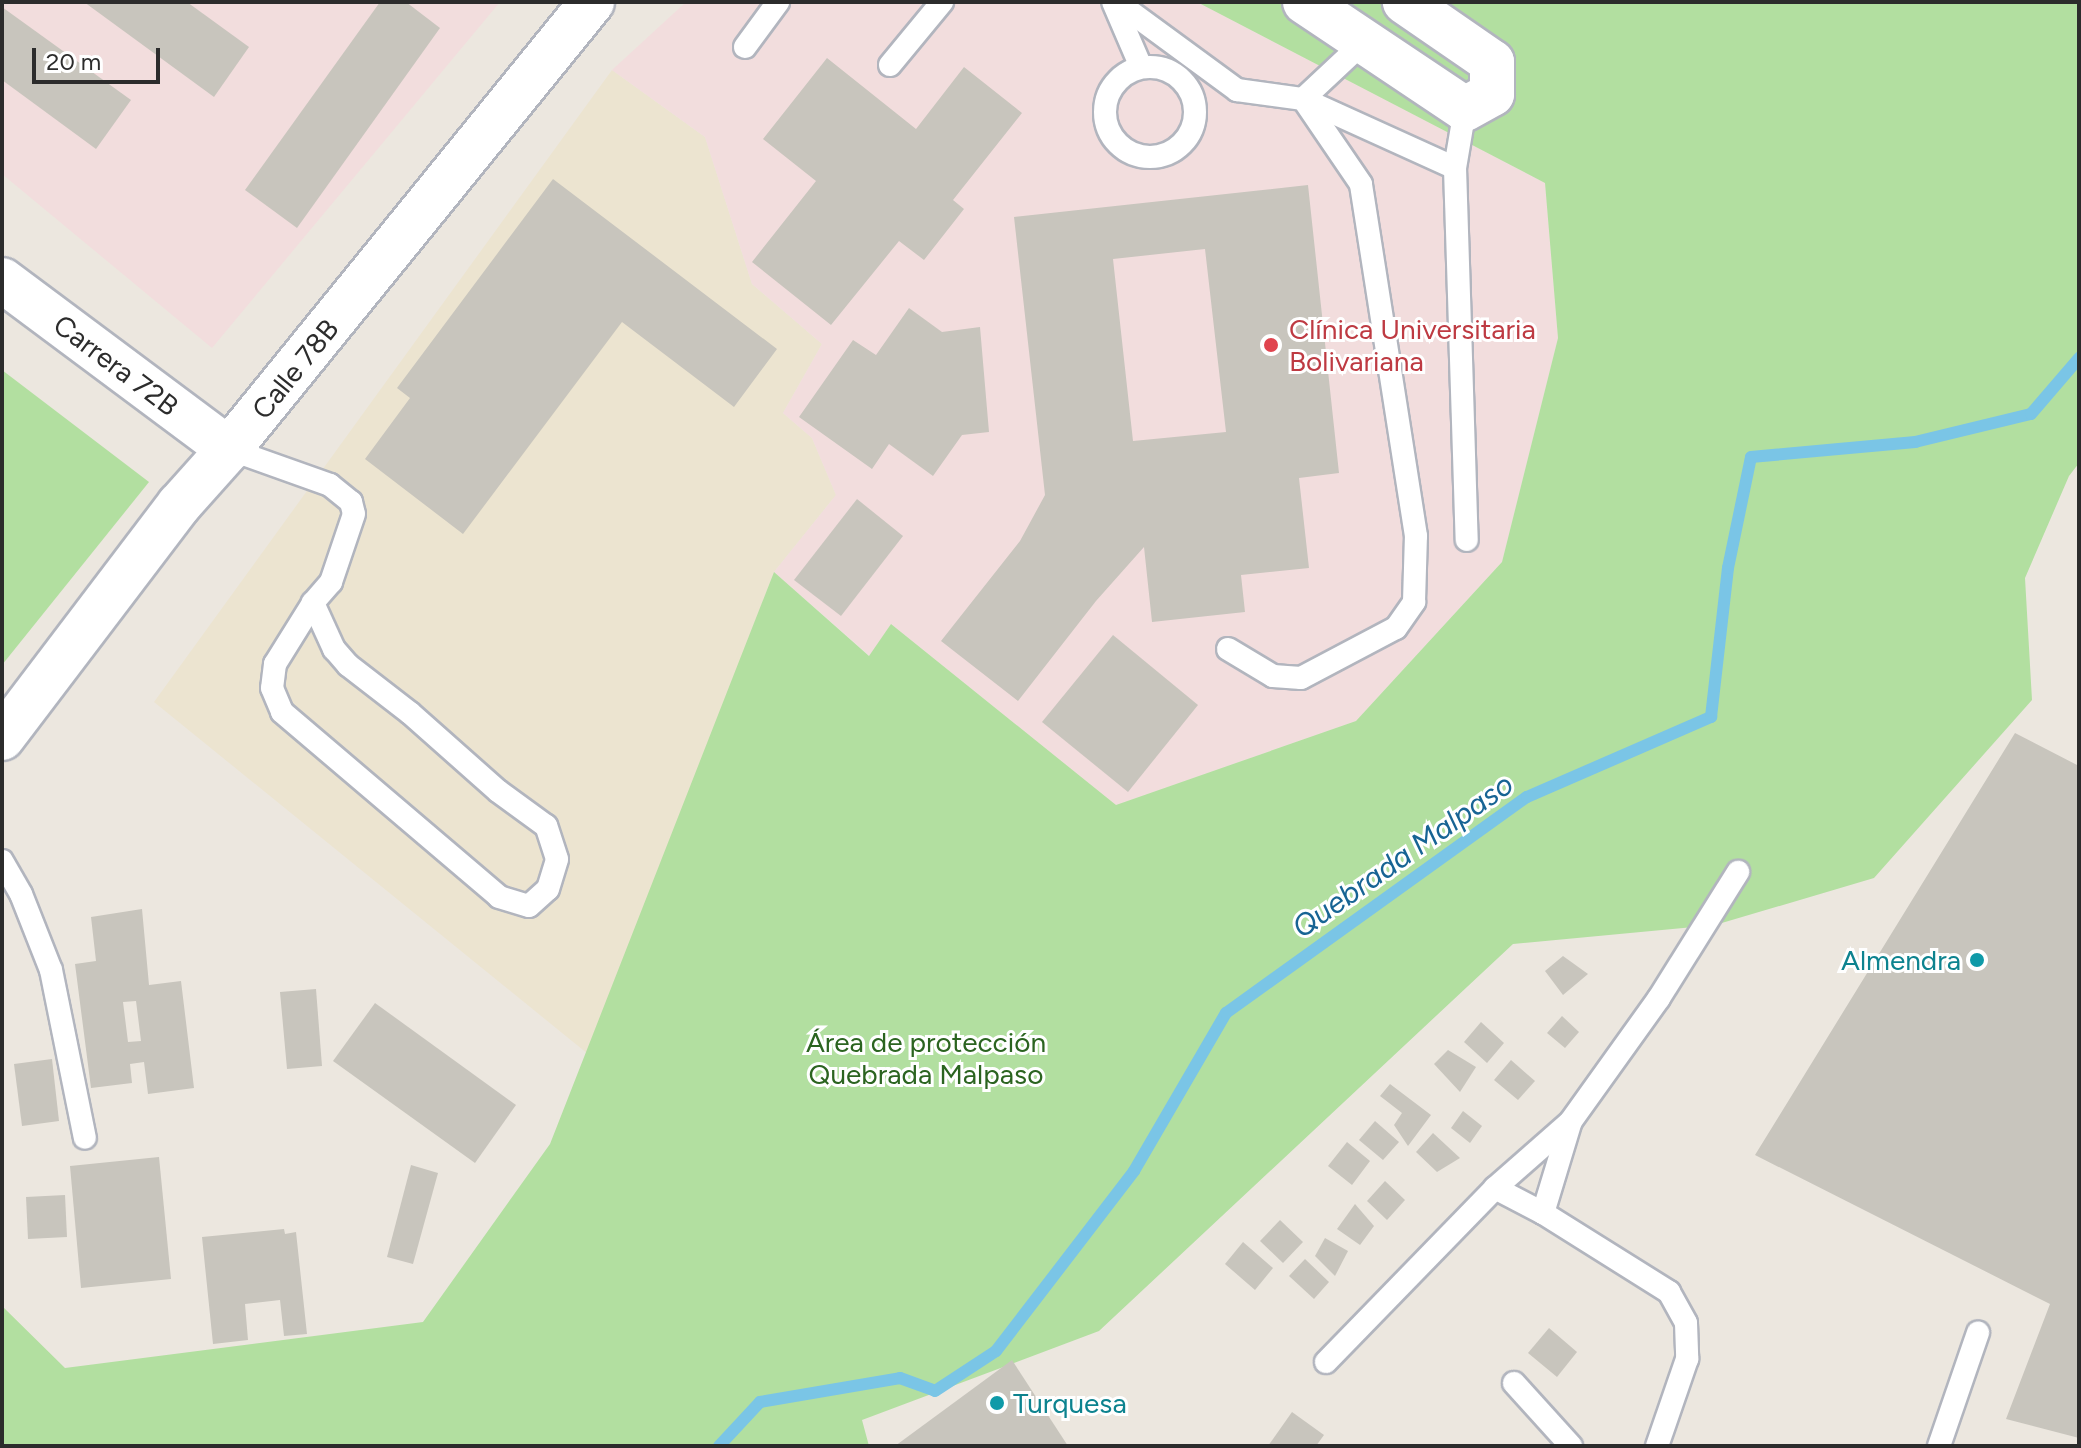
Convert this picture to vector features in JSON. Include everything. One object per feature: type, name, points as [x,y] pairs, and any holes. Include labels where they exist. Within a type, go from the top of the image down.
[{"type":"street","name":"Calle 78B","points":[[2,738],[179,505],[229,449],[592,2]]},
{"type":"street","points":[[1305,2],[1465,109],[1492,94],[1492,62],[1405,2]]},
{"type":"street","name":"Carrera 72B","points":[[2,280],[229,449]]},
{"type":"lane","points":[[745,47],[778,2]]},
{"type":"lane","points":[[890,65],[942,2]]},
{"type":"lane","points":[[1115,2],[1141,67]]},
{"type":"lane","points":[[1115,2],[1237,90]]},
{"type":"lane","points":[[1303,99],[1364,42]]},
{"type":"lane","points":[[1158,66],[1174,72],[1186,83],[1194,99],[1196,116],[1191,132],[1181,145],[1167,155],[1134,155],[1120,146],[1109,133],[1104,117],[1106,100],[1113,84],[1141,67],[1158,66]]},
{"type":"lane","points":[[1194,99],[1237,90],[1303,99],[1455,168]]},
{"type":"lane","points":[[1228,649],[1273,676],[1301,678],[1314,674],[1396,628],[1414,602],[1417,586],[1416,536],[1361,184],[1303,99]]},
{"type":"lane","points":[[1465,109],[1455,168],[1467,540]]},
{"type":"lane","points":[[229,449],[330,485],[351,502],[354,514],[331,582],[313,603],[275,664],[272,688],[282,712],[499,897],[529,906],[548,889],[557,859],[546,826],[498,791],[410,713],[348,665],[334,649],[313,603]]},
{"type":"lane","points":[[2,861],[21,894],[51,970],[85,1138]]},
{"type":"lane","points":[[1326,1362],[1495,1188],[1571,1121],[1659,998],[1738,872]]},
{"type":"lane","points":[[1543,1213],[1571,1121]]},
{"type":"lane","points":[[1495,1188],[1543,1213],[1669,1292],[1686,1323],[1687,1359],[1657,1446]]},
{"type":"lane","points":[[1939,1446],[1978,1333]]},
{"type":"lane","points":[[1514,1383],[1571,1446]]},
{"type":"shaded area","points":[[2,2],[500,2],[212,348],[2,174]]},
{"type":"shaded area","points":[[686,2],[1197,2],[1545,183],[1558,338],[1502,562],[1356,721],[1116,805],[891,624],[870,656],[774,572],[836,495],[812,438],[783,413],[822,344],[752,284],[705,137],[612,70]]},
{"type":"shaded area","points":[[612,70],[705,137],[752,284],[822,344],[783,413],[812,438],[836,495],[774,572],[588,1054],[154,702]]},
{"type":"green space","name":"Área de protección Quebrada Malpaso","points":[[1197,2],[2079,2],[2079,463],[2069,476],[2025,578],[2032,700],[1874,878],[1715,925],[1513,944],[1099,1331],[862,1420],[869,1446],[2,1446],[2,1306],[65,1368],[423,1322],[550,1144],[774,572],[869,656],[891,624],[1116,805],[1356,721],[1502,562],[1558,338],[1545,183]]},
{"type":"green space","points":[[2,370],[149,482],[2,665]]},
{"type":"building","points":[[84,2],[187,2],[249,47],[214,97]]},
{"type":"building","points":[[380,2],[406,2],[440,28],[297,228],[245,190]]},
{"type":"building","points":[[2,7],[131,100],[96,149],[2,80]]},
{"type":"building","points":[[827,58],[916,129],[964,67],[1022,113],[953,200],[964,209],[924,260],[899,241],[831,325],[752,262],[816,181],[763,139]]},
{"type":"building","points":[[553,179],[777,349],[734,407],[622,322],[463,534],[365,459],[410,398],[397,388]]},
{"type":"building","points":[[1308,185],[1339,473],[1299,478],[1309,568],[1241,575],[1245,612],[1152,622],[1144,547],[1096,601],[1018,701],[941,641],[1020,541],[1045,495],[1014,217]],"holes":[[[1205,249],[1226,432],[1133,441],[1113,259]]]},
{"type":"building","points":[[909,308],[942,332],[980,327],[989,432],[962,435],[933,476],[889,444],[872,469],[799,417],[853,340],[876,355]]},
{"type":"building","points":[[857,499],[903,536],[841,616],[794,580]]},
{"type":"building","points":[[1113,635],[1198,705],[1128,792],[1042,722]]},
{"type":"building","name":"Almendra","points":[[2015,733],[2079,766],[2079,1438],[2006,1419],[2050,1304],[1755,1155]]},
{"type":"building","points":[[142,909],[149,985],[181,981],[194,1088],[148,1094],[144,1062],[130,1064],[132,1083],[91,1088],[75,964],[96,961],[91,917]],"holes":[[[136,1001],[141,1041],[128,1042],[123,1002]]]},
{"type":"building","points":[[1563,956],[1588,974],[1563,995],[1545,971]]},
{"type":"building","points":[[316,989],[322,1066],[287,1069],[280,992]]},
{"type":"building","points":[[375,1003],[516,1105],[475,1163],[333,1061]]},
{"type":"building","points":[[1562,1016],[1579,1032],[1565,1048],[1547,1033]]},
{"type":"building","points":[[1481,1022],[1504,1043],[1487,1063],[1464,1042]]},
{"type":"building","points":[[1448,1050],[1476,1067],[1460,1092],[1434,1064]]},
{"type":"building","points":[[52,1059],[59,1121],[22,1126],[14,1064]]},
{"type":"building","points":[[1511,1060],[1535,1081],[1518,1100],[1494,1080]]},
{"type":"building","points":[[1390,1084],[1431,1115],[1408,1146],[1394,1125],[1402,1113],[1380,1096]]},
{"type":"building","points":[[1463,1111],[1482,1126],[1470,1143],[1451,1128]]},
{"type":"building","points":[[1375,1121],[1399,1142],[1383,1160],[1359,1140]]},
{"type":"building","points":[[1433,1133],[1460,1158],[1437,1172],[1416,1152]]},
{"type":"building","points":[[1347,1142],[1370,1161],[1352,1185],[1328,1166]]},
{"type":"building","points":[[159,1157],[171,1279],[81,1288],[70,1166]]},
{"type":"building","points":[[411,1165],[438,1173],[413,1264],[387,1257]]},
{"type":"building","points":[[1385,1181],[1405,1200],[1387,1220],[1367,1201]]},
{"type":"building","points":[[65,1195],[67,1237],[28,1239],[26,1197]]},
{"type":"building","points":[[1355,1204],[1374,1226],[1360,1245],[1337,1229]]},
{"type":"building","points":[[1280,1220],[1303,1242],[1283,1263],[1260,1241]]},
{"type":"building","points":[[284,1229],[285,1234],[296,1232],[307,1334],[284,1336],[280,1300],[245,1304],[248,1340],[213,1344],[202,1237]]},
{"type":"building","points":[[1325,1238],[1348,1251],[1335,1276],[1315,1256]]},
{"type":"building","points":[[1243,1242],[1273,1268],[1255,1290],[1225,1264]]},
{"type":"building","points":[[1305,1259],[1329,1282],[1314,1299],[1289,1276]]},
{"type":"building","points":[[1549,1328],[1577,1352],[1557,1377],[1528,1353]]},
{"type":"building","name":"Turquesa","points":[[1012,1360],[1068,1446],[895,1446]]},
{"type":"building","points":[[1292,1412],[1324,1435],[1316,1446],[1268,1446]]},
{"type":"waterway","name":"Quebrada Malpaso","points":[[719,1446],[760,1402],[900,1378],[935,1391],[996,1351],[1134,1171],[1226,1013],[1527,797],[1711,717],[1728,568],[1751,457],[1915,442],[2031,414],[2079,358]]},
{"type":"place","name":"Clínica Universitaria Bolivariana","points":[[1271,345]]},
{"type":"place","name":"Almendra","points":[[1977,960]]},
{"type":"place","name":"Turquesa","points":[[997,1403]]}]
